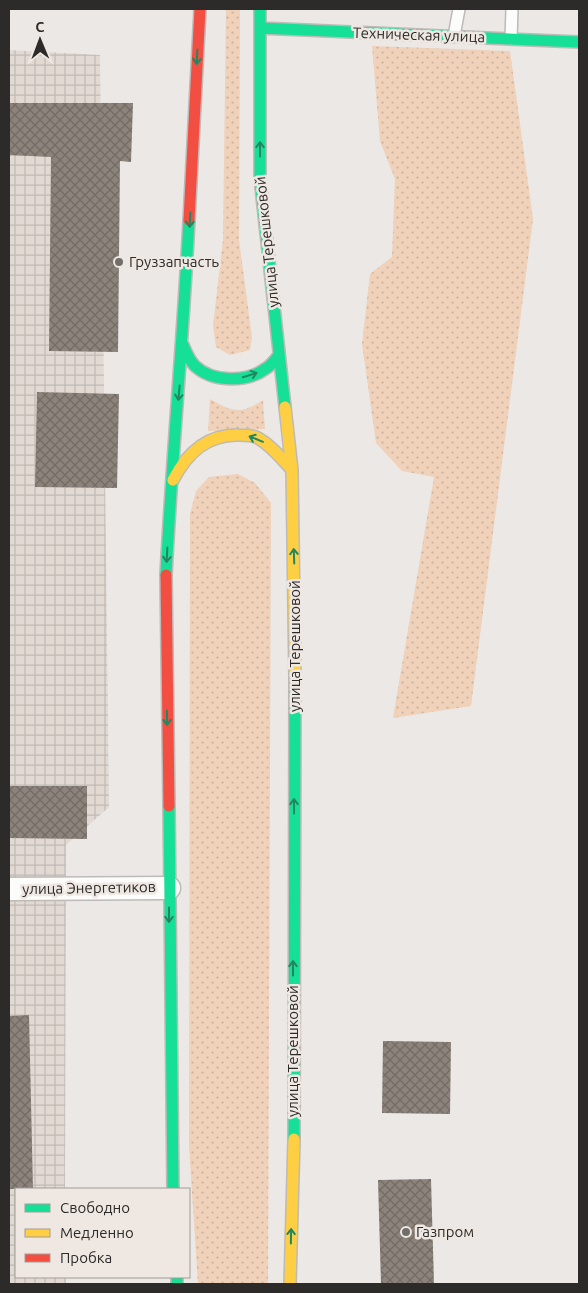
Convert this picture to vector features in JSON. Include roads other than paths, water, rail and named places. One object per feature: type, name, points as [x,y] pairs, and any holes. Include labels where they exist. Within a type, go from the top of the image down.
[{"type":"main road","points":[[173,1188],[166,580],[171,483],[183,344],[200,9]]},
{"type":"main road","name":"улица Терешковой","points":[[260,9],[260,178],[292,470],[295,583],[294,1146],[290,1284]]},
{"type":"main road","name":"Техническая улица","points":[[260,28],[579,42]]},
{"type":"main road","points":[[183,344],[192,363],[204,374],[224,379],[245,378],[264,370],[279,355]]},
{"type":"main road","points":[[171,483],[182,461],[197,446],[215,437],[236,434],[256,436],[275,449],[292,470]]},
{"type":"street","name":"улица Энергетиков","points":[[9,890],[169,888]]},
{"type":"lane","points":[[454,36],[459,9]]},
{"type":"lane","points":[[510,39],[512,9]]},
{"type":"place","name":"Груззапчасть","points":[[119,262]]},
{"type":"place","name":"Газпром","points":[[406,1232]]}]
